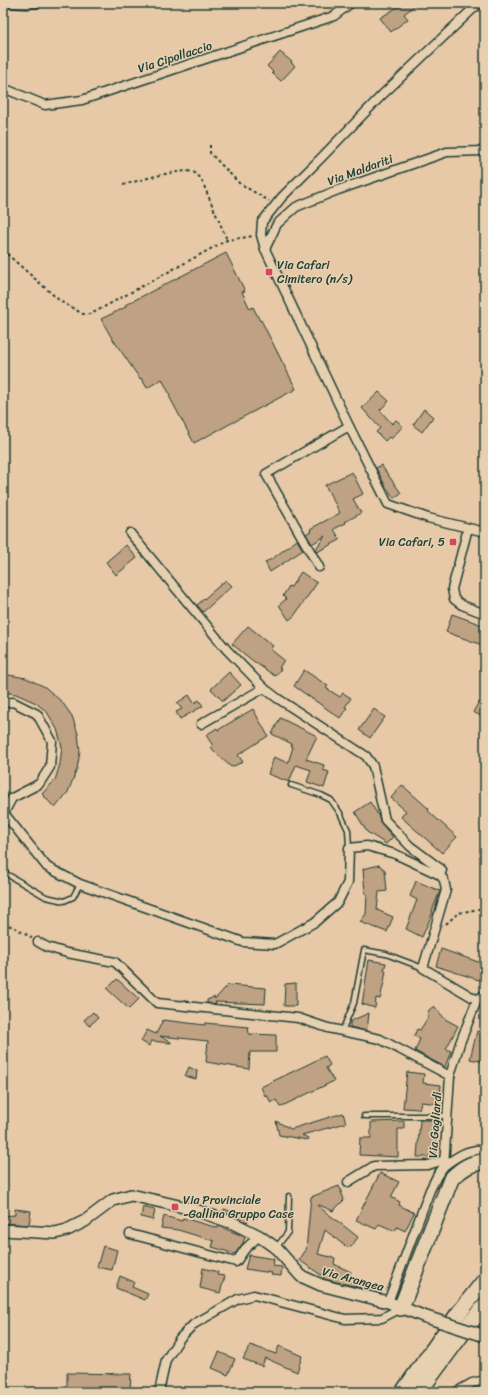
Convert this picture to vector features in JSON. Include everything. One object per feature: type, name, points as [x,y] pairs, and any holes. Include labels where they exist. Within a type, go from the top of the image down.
[{"type":"highway","points":[[394,1305],[451,1179],[458,1172],[468,1166],[478,1162],[485,1162]]},
{"type":"highway","points":[[440,1206],[452,1188],[463,1179],[480,1172],[485,1172]]},
{"type":"highway","points":[[403,1392],[458,1314],[485,1280]]},
{"type":"highway","points":[[419,1392],[470,1323],[485,1306]]},
{"type":"highway","points":[[470,1323],[485,1319]]},
{"type":"street","points":[[7,3],[39,3]]},
{"type":"street","name":"Via Cipollaccio","points":[[3,88],[45,105],[82,100],[334,16],[351,3]]},
{"type":"street","points":[[479,3],[382,95],[275,205],[262,222],[261,235],[265,249],[348,426],[388,504],[428,518],[485,532]]},
{"type":"street","name":"Via Maldariti","points":[[265,249],[277,224],[296,207],[338,190],[447,152],[485,151]]},
{"type":"street","points":[[319,567],[266,474],[348,426]]},
{"type":"street","points":[[468,528],[452,590],[454,599],[462,606],[485,614]]},
{"type":"street","points":[[130,533],[227,650],[264,688],[366,756],[373,766],[385,820],[410,846],[442,870],[440,875]]},
{"type":"street","points":[[201,724],[264,688]]},
{"type":"street","points":[[3,703],[13,702],[37,714],[52,742],[50,767],[39,784],[12,798],[3,813],[47,867],[80,884],[243,942],[275,944],[316,922],[338,902],[348,882],[349,848],[367,846],[395,854],[440,875],[444,880],[446,890],[423,968],[477,1000],[485,994]]},
{"type":"street","points":[[38,942],[47,947],[115,962],[157,1003],[298,1018],[342,1032],[380,1039],[450,1076]]},
{"type":"street","name":"Via Gagliardi","points":[[394,1305],[430,1190],[444,1163],[450,1076],[460,1043],[477,1000]]},
{"type":"street","points":[[348,1182],[374,1166],[428,1165],[444,1163],[458,1155],[478,1149],[485,1150]]},
{"type":"street","name":"Via Arangea","points":[[3,1230],[55,1233],[67,1230],[85,1221],[114,1200],[131,1194],[192,1209],[233,1224],[259,1236],[276,1248],[301,1276],[321,1285],[394,1305],[485,1336]]},
{"type":"street","points":[[130,1234],[236,1262],[245,1249],[259,1236]]},
{"type":"street","points":[[159,1392],[166,1360],[180,1338],[194,1324],[238,1299],[254,1295],[345,1319],[382,1318],[394,1305]]},
{"type":"street","points":[[456,1392],[472,1383],[485,1380]]},
{"type":"lane","points":[[292,785],[322,795],[331,800],[340,813],[348,830],[349,848]]},
{"type":"lane","points":[[3,872],[46,897],[64,901],[73,897],[80,884]]},
{"type":"lane","points":[[342,1032],[354,1003],[364,950],[386,954],[423,968]]},
{"type":"lane","points":[[364,1116],[447,1116]]},
{"type":"lane","points":[[276,1248],[288,1232],[289,1196]]},
{"type":"path","points":[[210,145],[210,153],[239,183],[275,205]]},
{"type":"path","points":[[124,185],[150,177],[192,172],[202,181],[227,240]]},
{"type":"path","points":[[7,254],[60,301],[83,314],[91,314],[227,240],[261,235]]},
{"type":"path","points":[[437,924],[446,924],[458,913],[484,908],[484,926]]},
{"type":"path","points":[[3,924],[14,927],[38,942]]},
{"type":"building","points":[[404,3],[418,3],[404,14],[408,19],[391,32],[380,18]]},
{"type":"building","points":[[280,52],[295,66],[281,81],[267,66]]},
{"type":"building","points":[[226,253],[245,291],[242,292],[250,309],[253,307],[260,321],[261,320],[296,389],[194,443],[169,396],[170,395],[162,379],[147,388],[110,335],[101,319]]},
{"type":"building","points":[[379,392],[389,401],[380,410],[392,424],[396,420],[403,426],[391,439],[389,437],[385,441],[376,432],[380,428],[362,408]]},
{"type":"building","points":[[424,409],[433,417],[422,432],[413,425]]},
{"type":"building","points":[[381,465],[401,493],[394,498],[386,487],[376,468]]},
{"type":"building","points":[[352,472],[363,494],[353,499],[361,513],[334,529],[340,540],[317,552],[315,550],[325,536],[312,544],[306,534],[311,531],[310,529],[340,513],[325,485]]},
{"type":"building","points":[[297,540],[303,550],[270,572],[265,562],[272,559]]},
{"type":"building","points":[[126,545],[137,558],[116,575],[106,562]]},
{"type":"building","points":[[301,572],[317,583],[294,616],[289,620],[279,605],[286,599],[283,596]]},
{"type":"building","points":[[226,580],[232,586],[203,612],[197,605]]},
{"type":"building","points":[[452,614],[485,626],[485,646],[446,632]]},
{"type":"building","points":[[248,626],[273,646],[270,649],[284,660],[279,668],[281,669],[275,676],[232,644]]},
{"type":"building","points":[[304,670],[328,686],[326,688],[340,697],[343,693],[351,698],[345,707],[347,708],[340,718],[294,686]]},
{"type":"building","points":[[229,672],[241,685],[223,701],[211,689]]},
{"type":"building","points":[[3,674],[26,678],[45,687],[62,702],[72,716],[78,734],[80,752],[77,769],[68,792],[55,808],[42,794],[55,780],[60,764],[62,747],[57,729],[47,712],[36,703],[16,694],[3,692]]},
{"type":"building","points":[[189,695],[194,703],[199,700],[203,706],[180,719],[176,712],[182,709],[177,703]]},
{"type":"building","points":[[479,702],[485,705],[485,718],[473,712]]},
{"type":"building","points":[[253,709],[268,736],[238,755],[243,762],[231,767],[214,751],[211,747],[213,746],[206,735],[217,728],[218,730]]},
{"type":"building","points":[[374,709],[385,717],[370,738],[359,730]]},
{"type":"building","points":[[280,718],[317,736],[306,759],[324,765],[323,770],[329,772],[324,788],[307,782],[311,770],[296,765],[289,782],[268,774],[274,757],[288,763],[293,747],[291,746],[292,744],[272,734]]},
{"type":"building","points":[[402,785],[457,837],[442,853],[401,817],[406,811],[391,798]]},
{"type":"building","points":[[370,802],[381,823],[393,837],[386,844],[367,832],[355,812]]},
{"type":"building","points":[[379,865],[385,870],[387,891],[379,892],[377,910],[393,917],[387,932],[360,922],[366,914],[367,894],[365,892],[363,869]]},
{"type":"building","points":[[416,881],[440,891],[422,937],[406,929],[417,900],[410,896]]},
{"type":"building","points":[[441,949],[484,964],[479,980],[436,966]]},
{"type":"building","points":[[369,960],[386,963],[380,999],[376,998],[375,1008],[362,1004]]},
{"type":"building","points":[[117,979],[139,999],[129,1009],[107,989]]},
{"type":"building","points":[[296,983],[296,1006],[284,1006],[285,984]]},
{"type":"building","points":[[228,985],[266,988],[265,1004],[207,1003],[207,1000],[214,997],[215,999]]},
{"type":"building","points":[[434,1006],[445,1019],[458,1026],[446,1049],[451,1051],[445,1067],[415,1051],[420,1039],[414,1036],[417,1029],[420,1030],[429,1016],[427,1015],[429,1010]]},
{"type":"building","points":[[93,1012],[98,1018],[89,1026],[84,1020]]},
{"type":"building","points":[[369,1013],[367,1031],[350,1027],[350,1022]]},
{"type":"building","points":[[163,1020],[205,1025],[205,1023],[248,1027],[249,1034],[276,1035],[276,1052],[250,1052],[249,1069],[206,1062],[208,1041],[160,1036],[171,1043],[151,1041],[149,1046],[141,1041],[147,1030],[156,1034]]},
{"type":"building","points":[[477,1031],[485,1032],[485,1062],[470,1059]]},
{"type":"building","points":[[325,1056],[330,1065],[326,1068],[334,1081],[280,1107],[276,1100],[271,1103],[267,1095],[265,1096],[261,1087]]},
{"type":"building","points":[[189,1067],[197,1071],[196,1079],[185,1076]]},
{"type":"building","points":[[407,1072],[424,1074],[423,1083],[441,1085],[439,1104],[421,1102],[419,1109],[403,1108]]},
{"type":"building","points":[[343,1113],[346,1123],[302,1135],[308,1138],[307,1140],[279,1135],[276,1121],[291,1129]]},
{"type":"building","points":[[420,1120],[437,1120],[435,1157],[417,1157]]},
{"type":"building","points":[[404,1121],[404,1129],[398,1129],[398,1157],[359,1155],[360,1138],[371,1138],[371,1122]]},
{"type":"building","points":[[380,1173],[399,1182],[391,1197],[400,1202],[399,1205],[414,1213],[405,1231],[397,1227],[395,1231],[379,1224],[376,1229],[356,1220]]},
{"type":"building","points":[[339,1186],[344,1200],[333,1211],[319,1205],[318,1206],[358,1237],[351,1247],[345,1246],[325,1230],[318,1254],[335,1258],[334,1264],[351,1272],[349,1277],[357,1278],[369,1283],[366,1289],[324,1279],[324,1277],[299,1260],[306,1250],[311,1197]]},
{"type":"building","points":[[143,1207],[155,1210],[153,1220],[141,1217]]},
{"type":"building","points":[[15,1209],[31,1211],[29,1225],[3,1223],[3,1216],[15,1215]]},
{"type":"building","points":[[224,1209],[249,1218],[247,1222],[223,1212]]},
{"type":"building","points":[[164,1216],[182,1221],[183,1218],[218,1228],[219,1226],[245,1237],[243,1243],[235,1254],[212,1247],[214,1241],[178,1230],[161,1228]]},
{"type":"building","points":[[103,1246],[117,1250],[112,1270],[97,1267]]},
{"type":"building","points":[[249,1255],[274,1259],[273,1266],[282,1267],[281,1276],[271,1275],[272,1273],[245,1269]]},
{"type":"building","points":[[203,1268],[218,1272],[217,1275],[225,1276],[220,1293],[200,1288]]},
{"type":"building","points":[[120,1276],[134,1282],[132,1287],[148,1294],[145,1300],[116,1288]]},
{"type":"building","points":[[250,1345],[276,1354],[279,1346],[302,1356],[297,1372],[265,1358],[262,1366],[243,1359]]},
{"type":"building","points":[[219,1352],[235,1359],[228,1375],[212,1368]]},
{"type":"building","points":[[67,1373],[131,1374],[130,1392],[67,1392]]},
{"type":"place","name":"Via Cafari Cimitero (n/s)","points":[[269,272]]},
{"type":"place","name":"Via Cafari, 5","points":[[453,542]]},
{"type":"place","name":"Via Provinciale -Gallina Gruppo Case","points":[[175,1207]]}]
